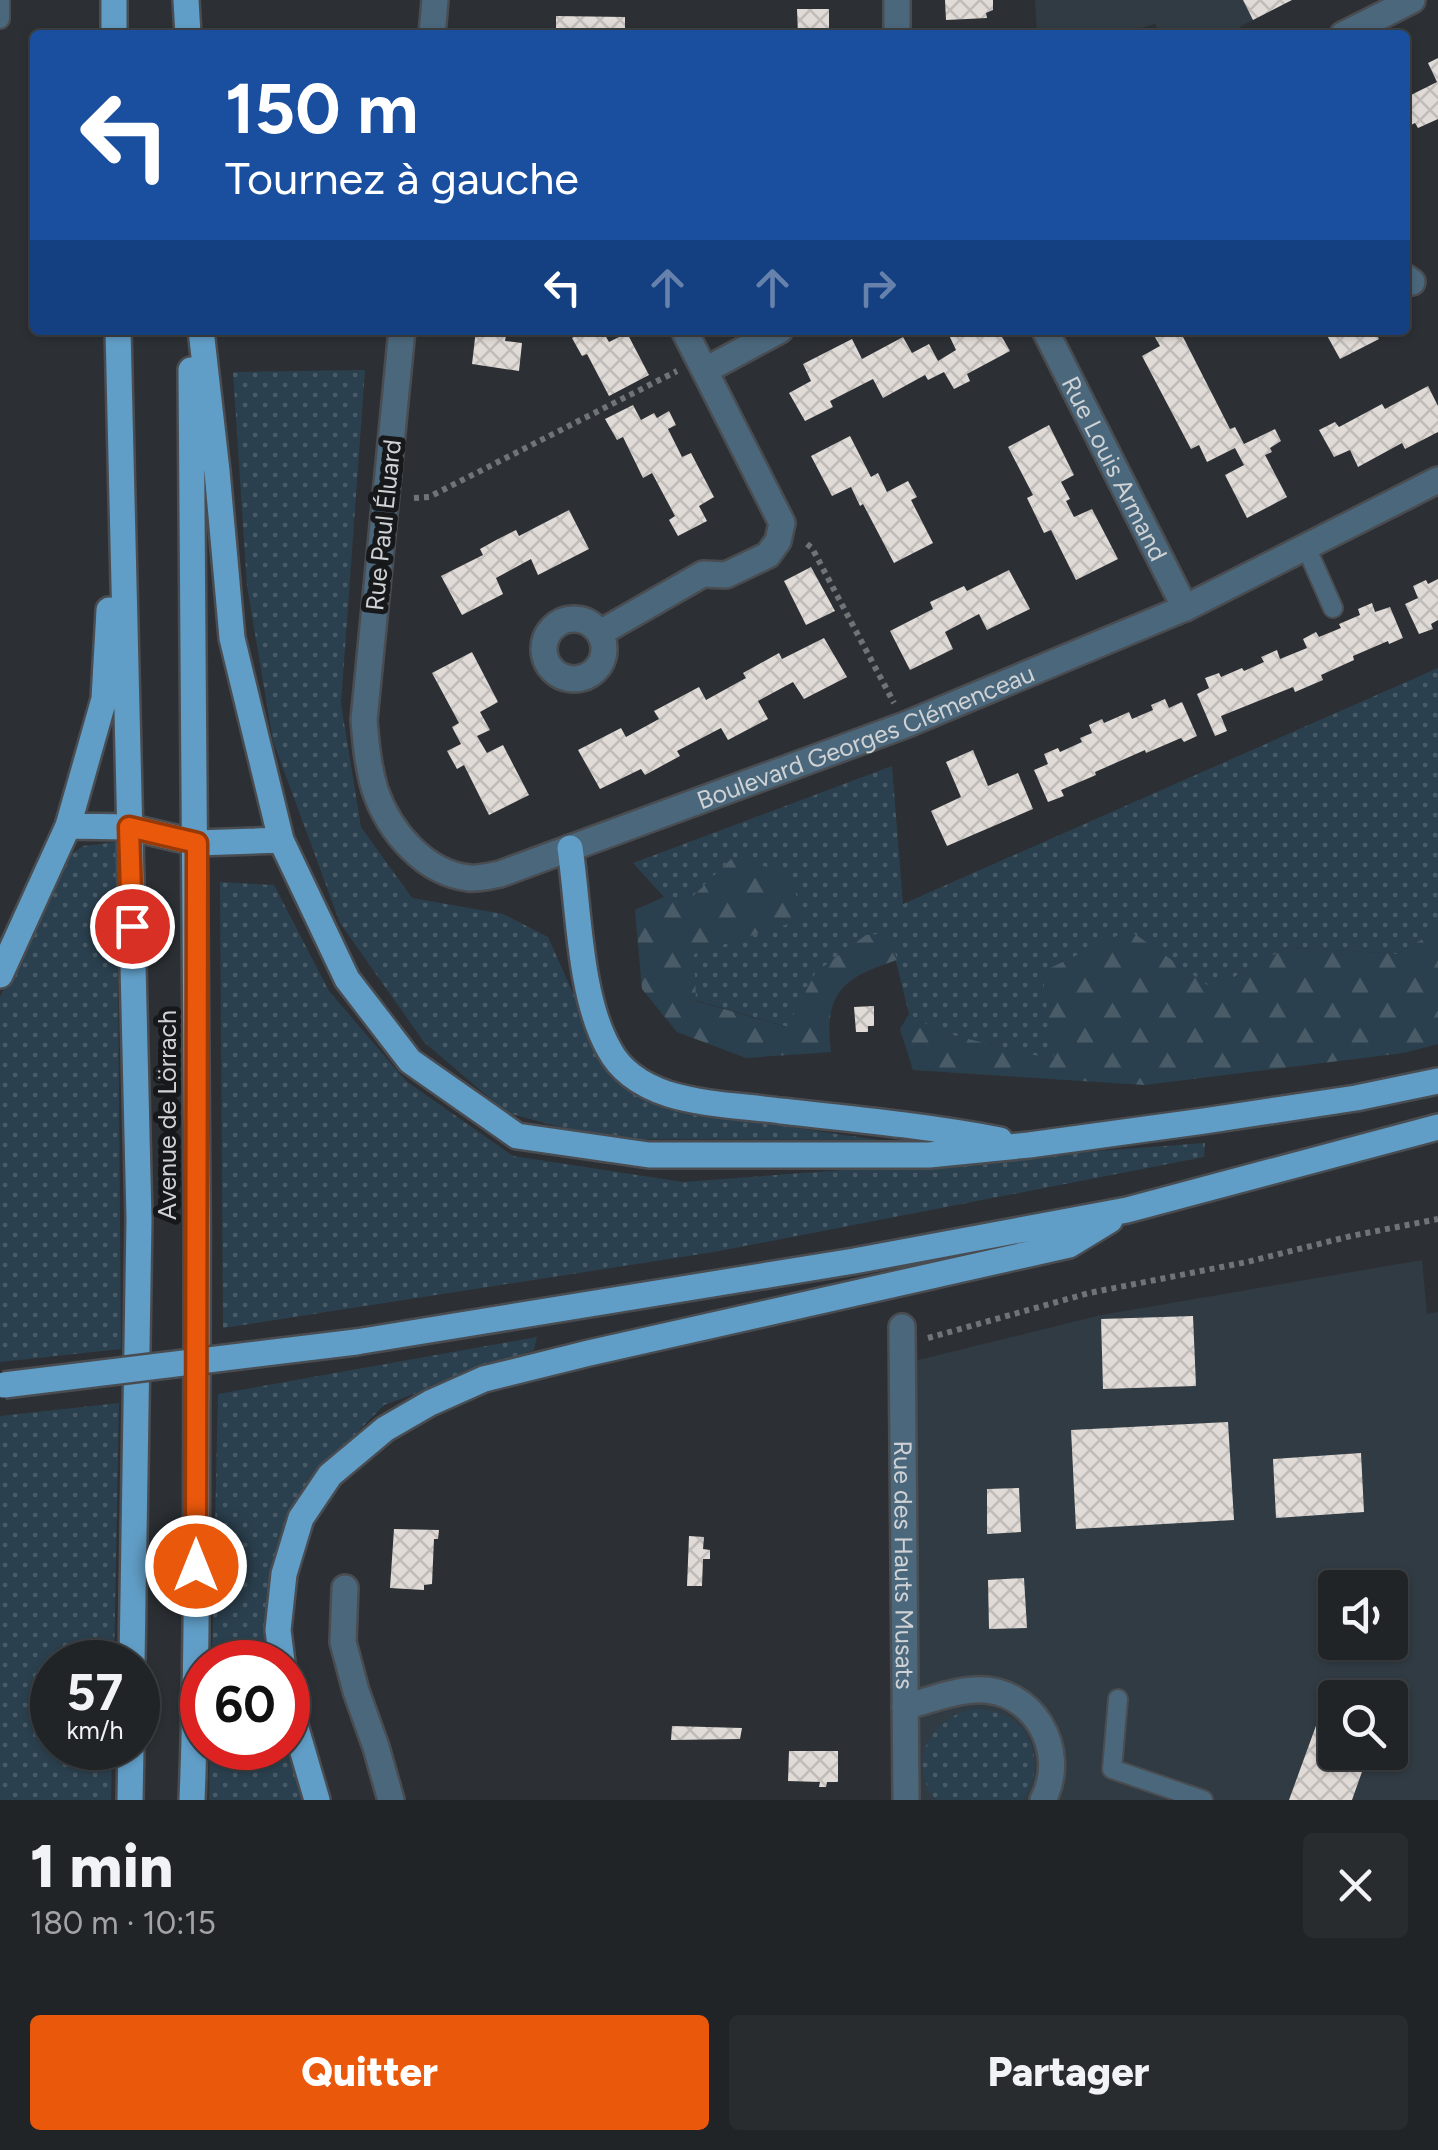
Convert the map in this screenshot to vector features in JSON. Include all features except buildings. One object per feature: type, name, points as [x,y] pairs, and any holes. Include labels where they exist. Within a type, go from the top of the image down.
[{"type":"main road","points":[[114,0],[114,30]]},
{"type":"main road","points":[[186,0],[188,30]]},
{"type":"main road","name":"Avenue de Lörrach","points":[[118,335],[138,1219],[132,1640]]},
{"type":"main road","name":"Avenue de Lörrach","points":[[191,335],[197,843],[192,1800]]},
{"type":"main road","points":[[202,335],[232,638],[281,840],[347,979],[410,1061],[517,1136],[649,1156],[930,1155],[1030,1146],[1337,1101],[1438,1081]]},
{"type":"main road","points":[[0,975],[68,826],[104,700],[119,445]]},
{"type":"main road","points":[[68,826],[129,827],[197,843],[281,840]]},
{"type":"main road","points":[[570,848],[584,966],[600,1031],[621,1068],[643,1084],[696,1100],[936,1127],[1030,1146]]},
{"type":"main road","points":[[2,1386],[356,1342],[854,1261],[1127,1210],[1438,1127]]},
{"type":"main road","points":[[279,1640],[284,1574],[301,1518],[330,1474],[385,1430],[430,1403],[484,1378],[588,1352],[1069,1244],[1127,1210]]},
{"type":"main road","points":[[130,1800],[131,1770]]},
{"type":"main road","points":[[308,1770],[317,1800]]},
{"type":"street","points":[[432,30],[435,0]]},
{"type":"street","points":[[897,0],[897,30]]},
{"type":"street","points":[[1353,30],[1412,0]]},
{"type":"street","name":"Rue Paul Éluard","points":[[364,720],[402,335]]},
{"type":"street","points":[[600,633],[703,574],[726,576],[768,556],[778,542],[782,523],[687,335]]},
{"type":"street","points":[[706,370],[771,335]]},
{"type":"street","name":"Rue Louis Armand","points":[[1048,335],[1185,608]]},
{"type":"street","name":"Boulevard Georges Clémenceau","points":[[364,720],[376,792],[393,828],[433,867],[474,878],[500,874],[906,725],[1185,608],[1438,480]]},
{"type":"street","name":"Rue des Hauts Musats","points":[[902,1338],[906,1800]]},
{"type":"street","points":[[346,1588],[343,1642],[391,1800]]},
{"type":"street","points":[[905,1707],[974,1690],[999,1692],[1021,1703],[1039,1720],[1050,1742],[1053,1765],[1043,1800]]},
{"type":"lane","points":[[0,0],[0,19]]},
{"type":"lane","points":[[1306,547],[1333,608]]},
{"type":"lane","points":[[1118,1699],[1112,1768],[1204,1800]]},
{"type":"path","points":[[414,498],[429,498],[687,366],[706,370]]},
{"type":"path","points":[[802,540],[812,548],[894,704]]},
{"type":"path","points":[[902,1338],[951,1330],[1089,1293],[1438,1219]]},
{"type":"shaded area","points":[[1035,0],[1291,0],[1234,30],[1158,30],[1155,24],[1135,30],[1037,30]]},
{"type":"shaded area","points":[[1422,1260],[1427,1314],[1438,1312],[1438,1800],[919,1800],[914,1361],[1101,1315]]},
{"type":"green space","points":[[365,370],[341,704],[361,827],[412,898],[503,914],[548,937],[611,1078],[665,1109],[879,1140],[605,1139],[507,1113],[424,1042],[340,923],[273,741],[247,586],[233,372]]},
{"type":"green space","points":[[1438,668],[1438,930],[1397,954],[1288,947],[1213,989],[1054,1060],[940,1032],[909,1014],[889,933],[816,972],[788,1027],[695,1000],[693,954],[802,919],[732,858],[688,901],[664,897],[633,863],[892,766],[903,904]]},
{"type":"green space","points":[[117,842],[121,1349],[0,1362],[0,997],[60,862],[83,846]]},
{"type":"green space","points":[[732,858],[790,873],[803,919],[694,954],[696,1001],[787,1027],[816,972],[866,935],[890,933],[897,960],[863,973],[841,990],[834,1001],[829,1032],[831,1052],[746,1058],[677,1032],[642,989],[635,910],[664,897],[688,901]]},
{"type":"green space","points":[[220,882],[274,885],[329,991],[406,1081],[513,1156],[683,1182],[1205,1143],[1204,1157],[714,1252],[223,1328]]},
{"type":"green space","points":[[1129,930],[1213,989],[1288,947],[1397,954],[1438,930],[1438,1044],[1403,1053],[1144,1085],[913,1070],[900,1029],[909,1014],[940,1032],[1054,1060],[1042,972]]},
{"type":"green space","points":[[537,1337],[534,1350],[384,1405],[309,1481],[275,1557],[265,1640],[212,1640],[218,1394]]},
{"type":"green space","points":[[119,1403],[114,1640],[30,1640],[30,1770],[112,1770],[111,1800],[0,1800],[0,1416]]},
{"type":"green space","points":[[970,1709],[1001,1714],[1022,1729],[1029,1740],[1033,1776],[1023,1800],[936,1800],[927,1786],[923,1772],[926,1746],[943,1724]]},
{"type":"green space","points":[[210,1770],[293,1770],[304,1800],[209,1800]]},
{"type":"route","points":[[132,926],[129,827],[197,843],[196,1566]]}]
